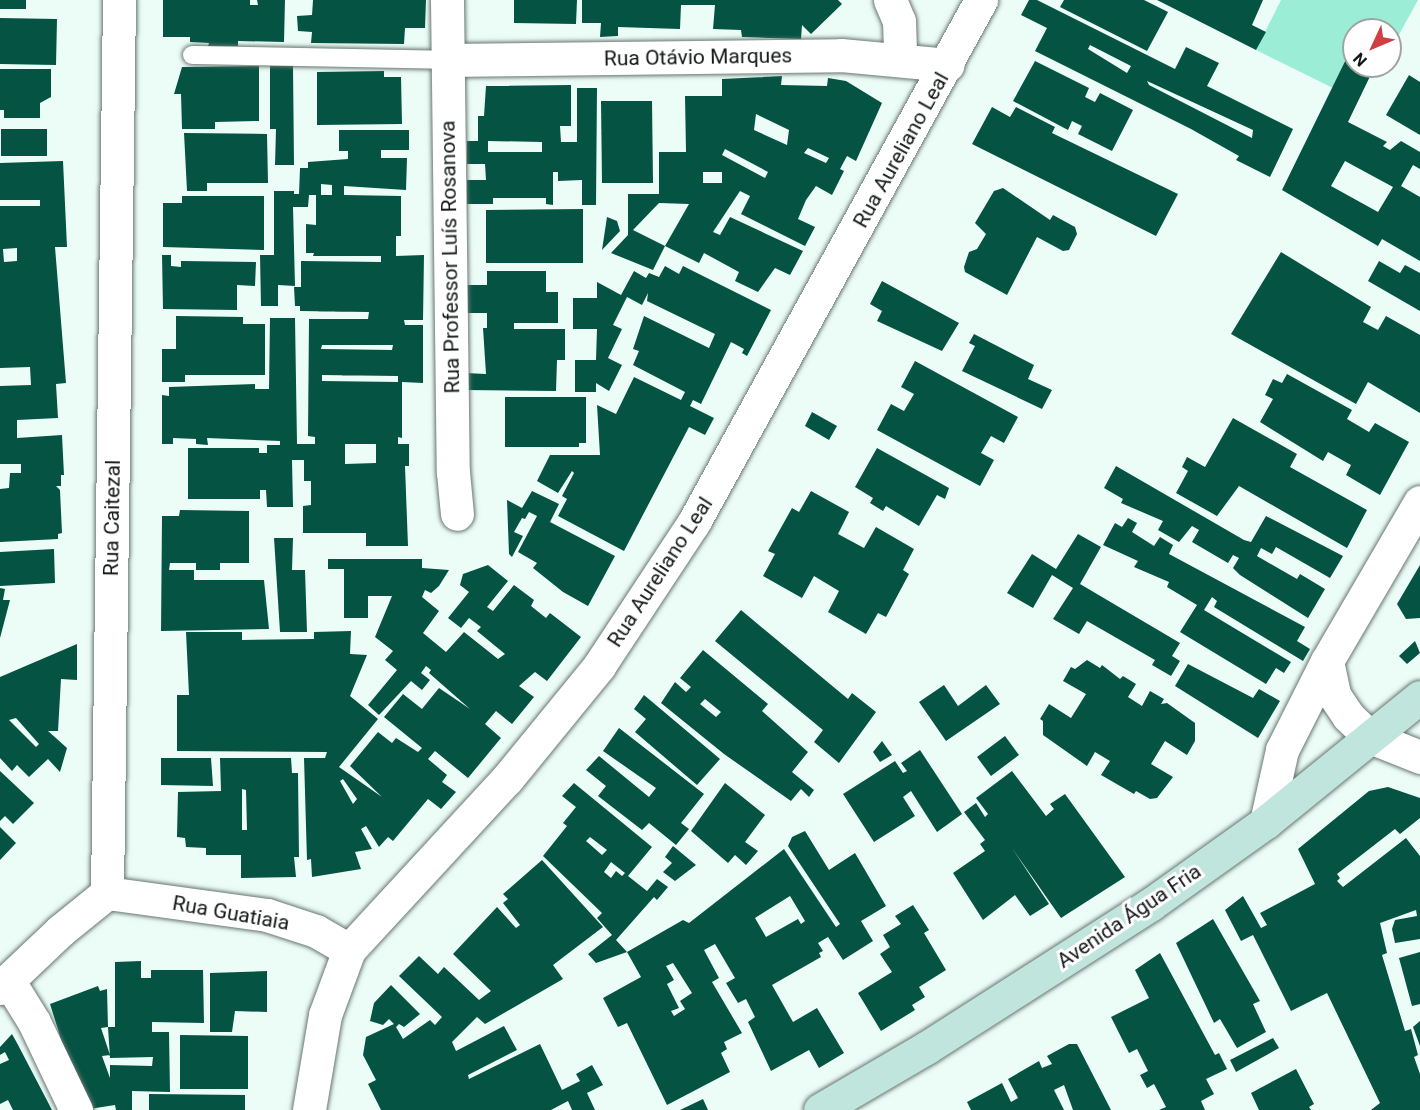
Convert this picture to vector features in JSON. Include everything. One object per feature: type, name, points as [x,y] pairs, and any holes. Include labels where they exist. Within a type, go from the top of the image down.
[{"type":"main road","name":"Avenida Água Fria","points":[[820,1110],[926,1048],[1151,904],[1266,822],[1420,697]]},
{"type":"street","name":"Rua Caitezal","points":[[108,893],[119,0]]},
{"type":"street","name":"Rua Professor Luís Rosanova","points":[[447,0],[453,472],[457,514]]},
{"type":"street","points":[[890,0],[899,21],[900,58]]},
{"type":"street","name":"Rua Aureliano Leal","points":[[309,1110],[325,1015],[349,951],[507,779],[599,666],[694,522],[948,65],[981,0]]},
{"type":"street","name":"Rua Otávio Marques","points":[[447,60],[841,55],[900,58],[948,65]]},
{"type":"street","points":[[1266,822],[1282,750],[1327,661],[1420,502]]},
{"type":"street","points":[[1327,661],[1334,695],[1370,737],[1420,757]]},
{"type":"street","name":"Rua Guatiaia","points":[[108,893],[267,915],[316,931],[349,951]]},
{"type":"street","points":[[76,1110],[34,1022],[4,984],[108,893]]},
{"type":"lane","points":[[192,55],[447,60]]},
{"type":"green space","points":[[1281,0],[1418,0],[1402,29],[1402,18],[1342,18],[1342,69],[1333,88],[1256,50]]},
{"type":"building","points":[[0,0],[26,0],[26,9],[0,9]]},
{"type":"building","points":[[163,0],[250,0],[250,5],[258,5],[257,0],[285,0],[284,42],[238,41],[238,46],[208,46],[209,43],[190,42],[190,37],[163,37]]},
{"type":"building","points":[[313,0],[426,0],[425,28],[405,28],[404,44],[311,43],[312,32],[298,31],[297,16],[312,15]]},
{"type":"building","points":[[514,0],[577,0],[576,24],[514,23]]},
{"type":"building","points":[[582,0],[838,0],[842,4],[811,34],[802,25],[801,39],[742,37],[741,30],[713,29],[715,5],[681,5],[680,29],[618,27],[618,36],[600,37],[601,23],[582,23]]},
{"type":"building","points":[[1029,0],[1037,0],[1175,69],[1186,47],[1219,63],[1207,86],[1293,129],[1270,177],[1236,160],[1239,156],[1191,129],[1035,51],[1047,28],[1021,15]],"holes":[[[1090,45],[1131,66],[1127,73],[1088,49]],[[1147,81],[1253,130],[1252,138],[1149,85]]]},
{"type":"building","points":[[1064,0],[1144,0],[1168,12],[1147,51],[1060,7]]},
{"type":"building","points":[[1157,0],[1263,0],[1252,25],[1266,32],[1256,50]]},
{"type":"building","points":[[0,18],[57,19],[56,65],[0,64]]},
{"type":"building","points":[[1035,61],[1089,88],[1085,97],[1095,102],[1100,93],[1133,110],[1112,151],[1078,134],[1082,126],[1072,121],[1068,130],[1013,101]]},
{"type":"building","points":[[259,66],[259,121],[215,122],[215,129],[182,129],[181,94],[174,94],[182,67]]},
{"type":"building","points":[[270,66],[293,66],[294,165],[275,165],[276,129],[270,129]]},
{"type":"building","points":[[1342,68],[1342,78],[1369,78],[1348,122],[1387,142],[1383,146],[1390,150],[1401,141],[1420,152],[1420,169],[1413,165],[1401,186],[1420,197],[1420,261],[1382,239],[1378,246],[1282,190]],"holes":[[[1345,161],[1393,187],[1378,212],[1331,186]]]},
{"type":"building","points":[[0,69],[51,69],[51,97],[40,103],[40,118],[4,118],[4,110],[0,110]]},
{"type":"building","points":[[384,71],[384,77],[401,77],[402,124],[317,125],[317,72]]},
{"type":"building","points":[[1409,75],[1420,82],[1420,135],[1386,115]]},
{"type":"building","points":[[782,76],[781,85],[827,86],[828,78],[846,81],[882,103],[856,161],[847,156],[840,169],[844,171],[832,195],[816,186],[806,200],[798,219],[815,227],[805,246],[741,214],[750,196],[740,191],[713,232],[720,235],[730,217],[803,251],[790,275],[775,268],[758,292],[735,281],[739,272],[704,253],[699,263],[665,246],[653,270],[611,253],[628,235],[628,194],[659,194],[659,152],[686,152],[685,96],[722,96],[722,79]],"holes":[[[756,114],[789,130],[787,145],[754,130]],[[808,148],[829,158],[826,163],[804,153]],[[725,149],[768,172],[765,178],[722,155]],[[703,172],[722,172],[722,183],[703,183]],[[659,203],[689,204],[665,246],[633,230]]]},
{"type":"building","points":[[571,85],[571,126],[560,126],[561,142],[577,142],[577,88],[597,88],[596,205],[582,205],[582,180],[558,181],[558,172],[553,172],[553,205],[546,204],[546,198],[493,198],[493,204],[467,204],[467,180],[486,180],[485,164],[467,164],[467,141],[478,141],[478,116],[484,116],[486,86]],"holes":[[[488,141],[542,142],[542,152],[488,152]]]},
{"type":"building","points":[[601,101],[652,101],[653,183],[602,183]]},
{"type":"building","points":[[992,107],[1010,117],[1016,107],[1055,127],[1052,133],[1178,194],[1156,236],[972,144]]},
{"type":"building","points":[[1,129],[47,129],[47,156],[1,156]]},
{"type":"building","points":[[339,130],[409,130],[409,150],[381,150],[381,158],[407,158],[406,190],[344,186],[344,195],[401,196],[401,236],[396,236],[396,256],[424,255],[423,320],[404,320],[405,325],[423,325],[423,383],[402,382],[402,438],[398,437],[398,444],[409,444],[409,466],[405,466],[408,546],[366,546],[366,533],[303,533],[303,506],[311,505],[311,481],[304,481],[304,460],[292,460],[293,507],[267,507],[266,490],[260,490],[260,499],[188,499],[188,448],[259,448],[259,453],[267,453],[267,445],[280,445],[280,441],[207,438],[208,445],[196,444],[196,439],[173,438],[173,444],[162,444],[162,395],[169,396],[169,387],[255,384],[255,389],[269,389],[270,318],[295,318],[297,444],[315,444],[315,437],[308,436],[309,319],[368,319],[369,312],[300,311],[300,306],[295,306],[294,287],[301,287],[301,261],[381,262],[381,256],[313,256],[314,253],[306,253],[306,224],[316,225],[316,195],[309,195],[308,207],[293,207],[295,286],[278,285],[278,306],[261,306],[260,255],[274,255],[274,191],[294,191],[294,194],[299,194],[300,168],[308,168],[308,162],[348,159],[348,151],[339,151]],"holes":[[[321,184],[332,185],[332,195],[321,195]],[[322,345],[393,345],[392,350],[321,349]],[[322,375],[398,376],[398,382],[322,381]],[[345,444],[376,444],[376,463],[345,464]]]},
{"type":"building","points":[[184,133],[267,134],[268,183],[207,183],[207,191],[187,191]]},
{"type":"building","points":[[63,161],[67,247],[55,247],[66,383],[56,384],[58,418],[17,420],[17,438],[62,435],[64,475],[61,475],[61,486],[56,486],[60,490],[62,533],[58,534],[58,539],[0,542],[0,489],[9,488],[10,473],[21,473],[21,464],[0,464],[0,386],[31,385],[30,367],[0,368],[0,206],[40,206],[40,200],[0,200],[0,163]],"holes":[[[17,248],[17,261],[4,262],[3,249]]]},
{"type":"building","points":[[1003,188],[1050,220],[1053,215],[1075,227],[1077,234],[1069,250],[1063,251],[1037,237],[1007,295],[965,272],[964,267],[969,252],[977,249],[986,234],[975,223],[994,191]]},
{"type":"building","points":[[182,196],[264,196],[264,250],[163,247],[163,203],[182,203]]},
{"type":"building","points":[[583,209],[583,263],[486,263],[486,210]]},
{"type":"building","points":[[607,217],[617,221],[620,231],[602,250]]},
{"type":"building","points":[[1281,252],[1371,307],[1363,322],[1378,330],[1386,316],[1420,335],[1420,413],[1368,382],[1356,404],[1231,334]]},
{"type":"building","points":[[162,255],[171,255],[171,266],[181,267],[181,261],[256,262],[255,286],[237,285],[237,310],[163,309]]},
{"type":"building","points":[[1379,261],[1400,273],[1405,265],[1420,273],[1420,311],[1368,281]]},
{"type":"building","points":[[665,266],[679,274],[683,266],[771,310],[747,356],[742,353],[744,349],[731,342],[701,404],[693,400],[690,406],[714,418],[705,435],[689,427],[624,551],[558,516],[567,499],[562,496],[574,473],[572,471],[558,493],[537,481],[550,455],[600,455],[597,405],[616,414],[634,377],[681,400],[685,392],[633,365],[639,351],[633,349],[644,316],[709,348],[715,334],[647,301],[648,293],[642,305],[627,297],[613,325],[622,329],[608,358],[622,365],[609,391],[596,383],[596,392],[575,392],[575,360],[596,360],[597,329],[573,329],[573,298],[597,298],[597,282],[621,295],[634,271],[646,278],[649,273],[659,277]]},
{"type":"building","points":[[487,271],[546,271],[546,292],[558,292],[558,323],[514,323],[514,329],[565,329],[565,360],[557,360],[556,391],[465,390],[465,373],[486,374],[483,328],[487,328],[487,313],[465,313],[466,285],[487,285]]},
{"type":"building","points":[[882,281],[959,323],[942,351],[877,321],[882,311],[870,304]]},
{"type":"building","points":[[176,316],[243,317],[243,324],[265,324],[265,375],[185,375],[185,382],[162,382],[162,349],[176,349]]},
{"type":"building","points":[[974,334],[1034,365],[1028,379],[1052,390],[1042,409],[962,371],[975,346],[969,343]]},
{"type":"building","points":[[915,361],[1018,417],[1004,443],[991,436],[981,453],[994,460],[980,486],[877,430],[891,404],[904,411],[914,394],[901,387]]},
{"type":"building","points":[[1287,374],[1352,410],[1347,419],[1369,432],[1375,423],[1409,442],[1380,495],[1346,475],[1351,465],[1328,452],[1323,461],[1260,422],[1273,399],[1265,395],[1273,379],[1282,383]]},
{"type":"building","points":[[505,397],[586,397],[586,443],[579,443],[579,447],[505,447]]},
{"type":"building","points":[[812,412],[837,426],[829,440],[805,426]]},
{"type":"building","points":[[1233,418],[1297,454],[1290,467],[1367,510],[1347,548],[1239,486],[1217,516],[1176,493],[1188,471],[1182,467],[1187,457],[1205,467]]},
{"type":"building","points":[[877,448],[949,488],[945,499],[937,495],[919,526],[886,506],[883,511],[870,503],[873,498],[855,487]]},
{"type":"building","points":[[1116,466],[1244,540],[1251,542],[1266,516],[1343,556],[1330,578],[1276,547],[1272,554],[1261,548],[1257,556],[1297,579],[1300,574],[1325,589],[1308,618],[1240,575],[1233,568],[1239,558],[1233,555],[1228,563],[1192,542],[1199,530],[1192,526],[1179,542],[1158,530],[1163,521],[1121,503],[1123,499],[1104,488]]},
{"type":"building","points":[[532,491],[559,504],[550,522],[615,556],[588,606],[563,592],[533,568],[537,563],[518,552],[537,516],[529,512],[525,519],[522,518],[514,532],[523,536],[512,557],[509,554],[507,500],[522,508]]},
{"type":"building","points":[[811,491],[849,512],[838,534],[864,548],[876,527],[914,549],[903,570],[909,574],[886,617],[878,613],[866,634],[828,612],[839,591],[814,576],[802,598],[763,576],[775,554],[768,551],[792,508],[799,512]]},
{"type":"building","points":[[180,510],[249,511],[249,563],[220,563],[220,570],[196,570],[196,563],[170,563],[169,570],[194,570],[194,580],[264,580],[269,629],[161,631],[162,516],[179,516]]},
{"type":"building","points":[[1128,518],[1137,523],[1132,532],[1154,546],[1160,537],[1173,545],[1169,554],[1305,627],[1297,641],[1310,649],[1303,661],[1214,607],[1217,601],[1212,597],[1204,610],[1291,662],[1284,673],[1276,668],[1266,684],[1180,632],[1197,605],[1167,587],[1169,582],[1134,567],[1138,561],[1103,545],[1115,523],[1122,527]]},
{"type":"building","points":[[1078,534],[1101,547],[1080,584],[1180,643],[1172,656],[1180,661],[1171,676],[1152,665],[1155,660],[1087,621],[1079,634],[1053,619],[1073,588],[1052,575],[1033,608],[1007,593],[1032,554],[1056,569]]},
{"type":"building","points":[[274,538],[293,538],[292,570],[305,570],[307,632],[280,632]]},
{"type":"building","points":[[54,549],[55,583],[0,586],[0,552]]},
{"type":"building","points":[[328,559],[422,559],[422,568],[449,570],[439,586],[431,593],[425,590],[422,597],[439,611],[423,633],[446,652],[464,632],[498,659],[505,654],[477,631],[481,627],[469,618],[461,628],[448,618],[469,592],[460,585],[463,574],[488,565],[508,581],[487,607],[493,611],[514,585],[534,600],[531,606],[546,618],[550,613],[581,637],[547,681],[535,672],[519,686],[534,697],[512,724],[496,711],[485,724],[501,738],[468,778],[435,751],[428,759],[447,775],[442,782],[456,792],[441,809],[428,799],[393,841],[388,837],[379,847],[366,826],[361,829],[372,849],[355,852],[361,869],[312,877],[311,859],[307,860],[304,758],[325,758],[327,752],[177,751],[177,695],[189,695],[186,632],[242,632],[242,640],[314,639],[314,632],[351,631],[350,654],[367,655],[350,696],[378,719],[339,767],[382,797],[350,766],[378,732],[392,743],[396,738],[418,752],[422,748],[384,717],[403,694],[422,709],[439,688],[470,709],[429,673],[431,670],[426,666],[421,673],[430,680],[422,690],[411,681],[379,715],[368,705],[397,670],[385,660],[393,651],[375,637],[392,596],[368,596],[368,618],[344,618],[344,569],[328,569]],"holes":[[[343,779],[357,799],[353,804],[340,781]]]},
{"type":"building","points":[[1420,565],[1420,618],[1406,619],[1397,604]]},
{"type":"building","points":[[0,588],[5,589],[3,600],[10,600],[0,638]]},
{"type":"building","points":[[741,610],[848,699],[852,693],[876,712],[839,763],[814,742],[823,730],[715,641]]},
{"type":"building","points":[[1415,641],[1420,653],[1407,664],[1399,656]]},
{"type":"building","points":[[77,644],[77,680],[61,679],[58,731],[48,731],[67,748],[60,772],[48,759],[29,777],[17,765],[12,771],[0,758],[0,677]],"holes":[[[16,718],[39,744],[36,747],[9,720]]]},
{"type":"building","points":[[703,650],[768,704],[762,711],[808,752],[792,772],[814,790],[809,797],[801,789],[791,801],[724,754],[661,703],[675,682],[686,692],[691,687],[680,678]],"holes":[[[705,699],[721,712],[716,717],[700,704]]]},
{"type":"building","points":[[1087,660],[1100,668],[1102,665],[1120,679],[1123,676],[1136,684],[1128,697],[1142,706],[1150,691],[1164,699],[1161,704],[1167,703],[1195,723],[1195,741],[1187,755],[1165,741],[1151,764],[1173,777],[1157,798],[1150,799],[1136,791],[1134,794],[1101,775],[1110,761],[1095,752],[1087,766],[1043,735],[1043,721],[1040,719],[1049,704],[1071,718],[1086,694],[1063,681],[1071,667],[1075,669]]},
{"type":"building","points":[[1188,664],[1253,698],[1259,689],[1280,701],[1258,738],[1175,686]]},
{"type":"building","points":[[944,685],[958,706],[986,685],[1000,704],[946,741],[919,702]]},
{"type":"building","points":[[644,695],[720,759],[697,785],[635,732],[646,719],[634,709]]},
{"type":"building","points":[[619,728],[704,794],[681,823],[689,829],[676,845],[649,823],[642,830],[598,796],[606,786],[586,770],[599,756],[649,797],[656,788],[603,751]]},
{"type":"building","points":[[1005,736],[1019,755],[991,776],[977,757]]},
{"type":"building","points":[[882,741],[892,755],[880,762],[873,752]]},
{"type":"building","points":[[920,750],[962,814],[937,832],[911,791],[903,797],[915,816],[874,842],[843,794],[895,761],[903,773],[907,771],[901,763]]},
{"type":"building","points":[[161,758],[211,758],[213,786],[161,785]]},
{"type":"building","points":[[220,758],[291,758],[292,773],[298,773],[299,857],[294,857],[296,877],[241,878],[241,855],[206,855],[206,848],[186,847],[185,838],[177,837],[178,792],[221,791]],"holes":[[[242,789],[246,790],[247,830],[242,830]]]},
{"type":"building","points":[[0,771],[34,803],[13,824],[5,816],[0,821]]},
{"type":"building","points":[[1012,771],[1046,816],[1054,809],[1050,804],[1065,794],[1125,877],[1061,918],[1012,848],[1049,904],[1030,916],[1015,895],[983,920],[953,873],[985,851],[980,844],[985,840],[964,812],[976,803],[985,817],[988,814],[976,798]]},
{"type":"building","points":[[574,783],[652,847],[628,876],[647,891],[657,879],[668,887],[657,900],[654,897],[616,940],[627,952],[596,963],[588,954],[612,935],[597,918],[602,913],[543,856],[567,826],[563,823],[576,807],[562,796]],"holes":[[[590,837],[607,850],[602,855],[586,841]],[[611,862],[625,873],[622,876],[616,871],[611,878],[604,872]]]},
{"type":"building","points":[[725,783],[765,815],[745,842],[758,851],[746,865],[735,855],[728,863],[691,831]]},
{"type":"building","points":[[1388,787],[1420,798],[1420,818],[1400,834],[1395,829],[1337,874],[1340,878],[1337,881],[1343,887],[1406,838],[1420,856],[1420,939],[1395,943],[1392,929],[1395,920],[1417,916],[1416,910],[1380,923],[1387,953],[1382,955],[1405,1031],[1411,1029],[1418,1055],[1414,1057],[1420,1074],[1420,1110],[1371,1110],[1380,1103],[1327,993],[1291,1011],[1253,935],[1241,941],[1225,910],[1243,896],[1261,928],[1267,925],[1260,913],[1315,884],[1298,849],[1369,791]]},
{"type":"building","points":[[0,827],[16,843],[0,860]]},
{"type":"building","points":[[805,831],[829,870],[855,853],[886,906],[861,921],[873,941],[843,960],[828,937],[818,943],[823,951],[819,953],[821,957],[772,985],[793,1022],[817,1008],[844,1053],[819,1068],[809,1050],[771,1071],[748,1022],[755,1017],[746,999],[738,1003],[726,983],[735,978],[715,944],[704,950],[719,978],[712,982],[742,1033],[724,1042],[727,1049],[721,1053],[730,1072],[667,1105],[627,1023],[618,1027],[603,998],[641,977],[627,952],[683,920],[689,923],[784,849],[836,927],[840,924],[788,846],[792,837]],"holes":[[[790,896],[805,921],[801,924],[798,919],[766,937],[755,918]],[[673,963],[692,993],[680,1001],[685,1009],[674,1016],[671,1011],[679,1008],[667,984],[674,980],[666,966]]]},
{"type":"building","points":[[673,846],[696,865],[675,881],[663,872],[672,863],[665,857]]},
{"type":"building","points":[[542,860],[603,927],[553,965],[563,979],[485,1024],[477,1017],[452,1042],[456,1051],[504,1026],[517,1050],[468,1075],[469,1079],[540,1044],[562,1090],[580,1081],[576,1074],[592,1065],[603,1085],[587,1093],[595,1110],[572,1110],[568,1101],[551,1110],[381,1110],[368,1084],[376,1080],[363,1055],[366,1037],[394,1024],[389,1019],[383,1025],[370,1021],[374,1003],[391,985],[420,1014],[404,1027],[399,1024],[396,1027],[403,1039],[430,1020],[435,1025],[442,1017],[399,976],[419,956],[438,974],[444,967],[479,1000],[491,991],[453,954],[497,907],[516,928],[520,925],[503,903],[508,899],[503,894]]},
{"type":"building","points":[[913,905],[929,930],[924,933],[946,970],[919,987],[925,997],[912,1005],[915,1010],[881,1031],[858,993],[892,972],[880,954],[890,947],[883,935],[901,924],[895,916]]},
{"type":"building","points":[[1213,919],[1260,1001],[1253,1004],[1266,1032],[1237,1048],[1220,1019],[1214,1023],[1176,943]]},
{"type":"building","points":[[1420,952],[1420,1004],[1412,1006],[1399,958]]},
{"type":"building","points":[[1160,953],[1215,1055],[1219,1053],[1227,1069],[1206,1079],[1214,1094],[1201,1101],[1205,1110],[1159,1110],[1166,1107],[1154,1084],[1147,1088],[1140,1075],[1148,1071],[1137,1049],[1129,1053],[1111,1017],[1149,998],[1135,970]]},
{"type":"building","points":[[141,961],[141,978],[151,978],[151,970],[203,970],[204,1023],[152,1022],[152,1032],[169,1032],[170,1092],[132,1091],[132,1110],[116,1110],[115,1105],[83,1110],[50,1004],[98,986],[100,991],[107,989],[108,1027],[115,1027],[115,962]],"holes":[[[108,1027],[110,1054],[101,1028]],[[110,1055],[110,1058],[153,1057],[152,1066],[110,1065],[110,1078],[102,1056]]]},
{"type":"building","points":[[267,971],[267,1012],[235,1011],[232,1032],[210,1032],[210,973]]},
{"type":"building","points":[[1420,1021],[1420,1046],[1413,1027]]},
{"type":"building","points":[[12,1034],[52,1110],[13,1110],[8,1100],[0,1104],[0,1064],[9,1060],[5,1052],[0,1055],[0,1047]]},
{"type":"building","points":[[180,1035],[248,1036],[248,1089],[180,1089]]},
{"type":"building","points":[[1273,1038],[1279,1048],[1236,1072],[1230,1060]]},
{"type":"building","points":[[1069,1044],[1077,1044],[1111,1110],[1073,1110],[1064,1085],[1054,1090],[1064,1110],[971,1110],[967,1102],[1002,1083],[1011,1102],[1018,1098],[1008,1079],[1039,1061],[1042,1068],[1052,1064],[1047,1056]]},
{"type":"building","points":[[1296,1069],[1314,1104],[1309,1107],[1311,1110],[1259,1110],[1251,1093]]},
{"type":"building","points":[[149,1094],[245,1095],[245,1110],[149,1110]]},
{"type":"building","points":[[703,1099],[708,1110],[680,1110]]}]
